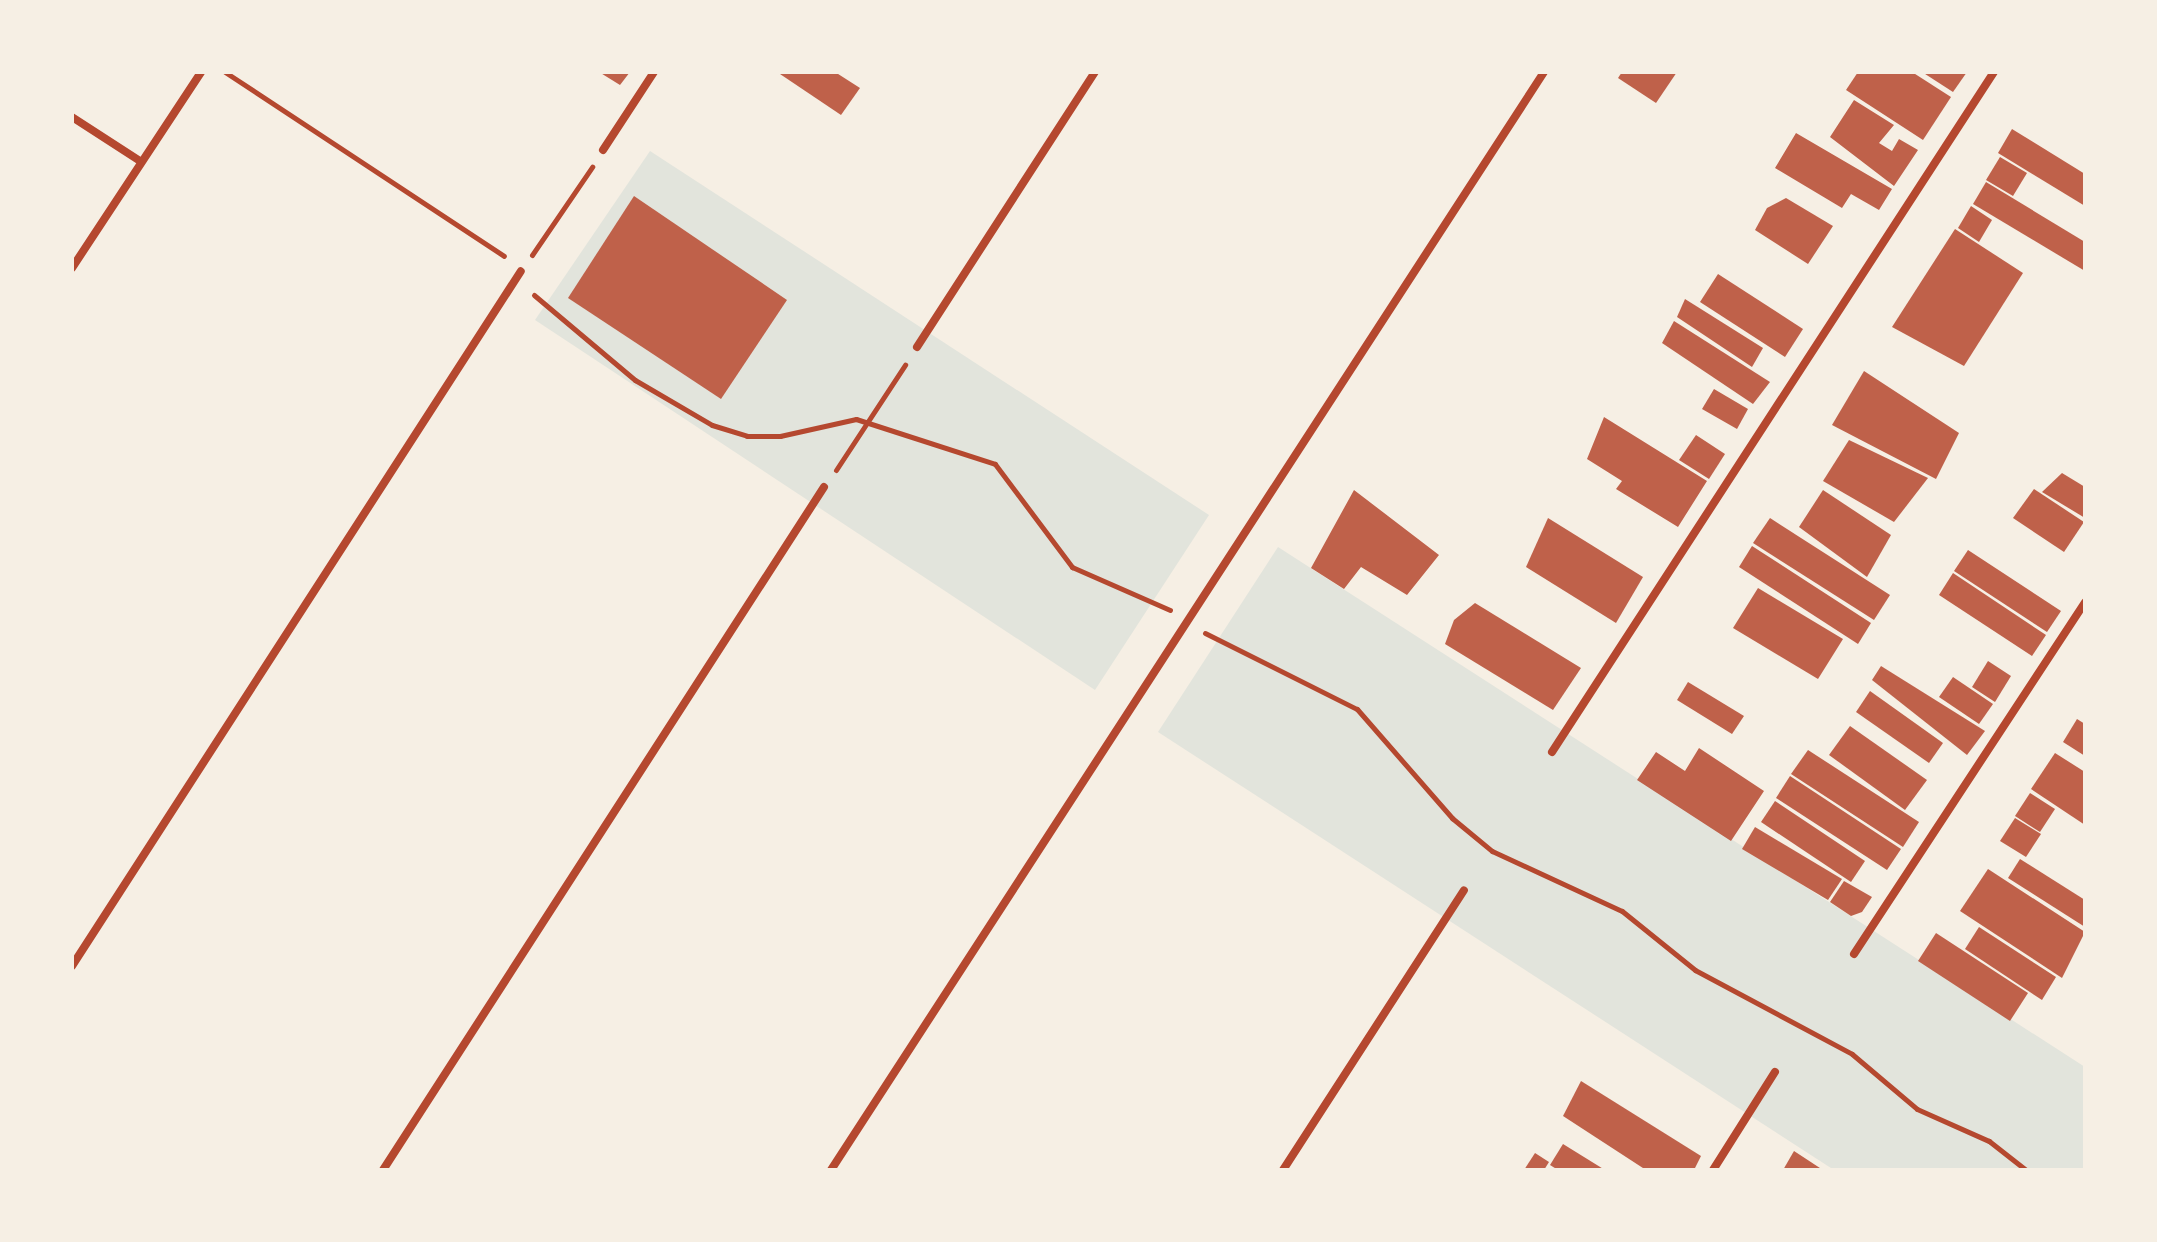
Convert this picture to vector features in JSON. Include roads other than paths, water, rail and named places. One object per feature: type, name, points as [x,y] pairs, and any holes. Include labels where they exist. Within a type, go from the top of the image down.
[{"type":"street","points":[[72,268],[201,72]]},
{"type":"street","points":[[603,150],[654,72]]},
{"type":"street","points":[[917,347],[1095,72]]},
{"type":"street","points":[[831,1170],[1544,72]]},
{"type":"street","points":[[1552,752],[1994,72]]},
{"type":"street","points":[[72,117],[140,161]]},
{"type":"street","points":[[72,966],[521,271]]},
{"type":"street","points":[[383,1170],[824,487]]},
{"type":"street","points":[[1854,954],[2085,602]]},
{"type":"street","points":[[1283,1170],[1464,890]]},
{"type":"street","points":[[1713,1170],[1775,1072]]}]
